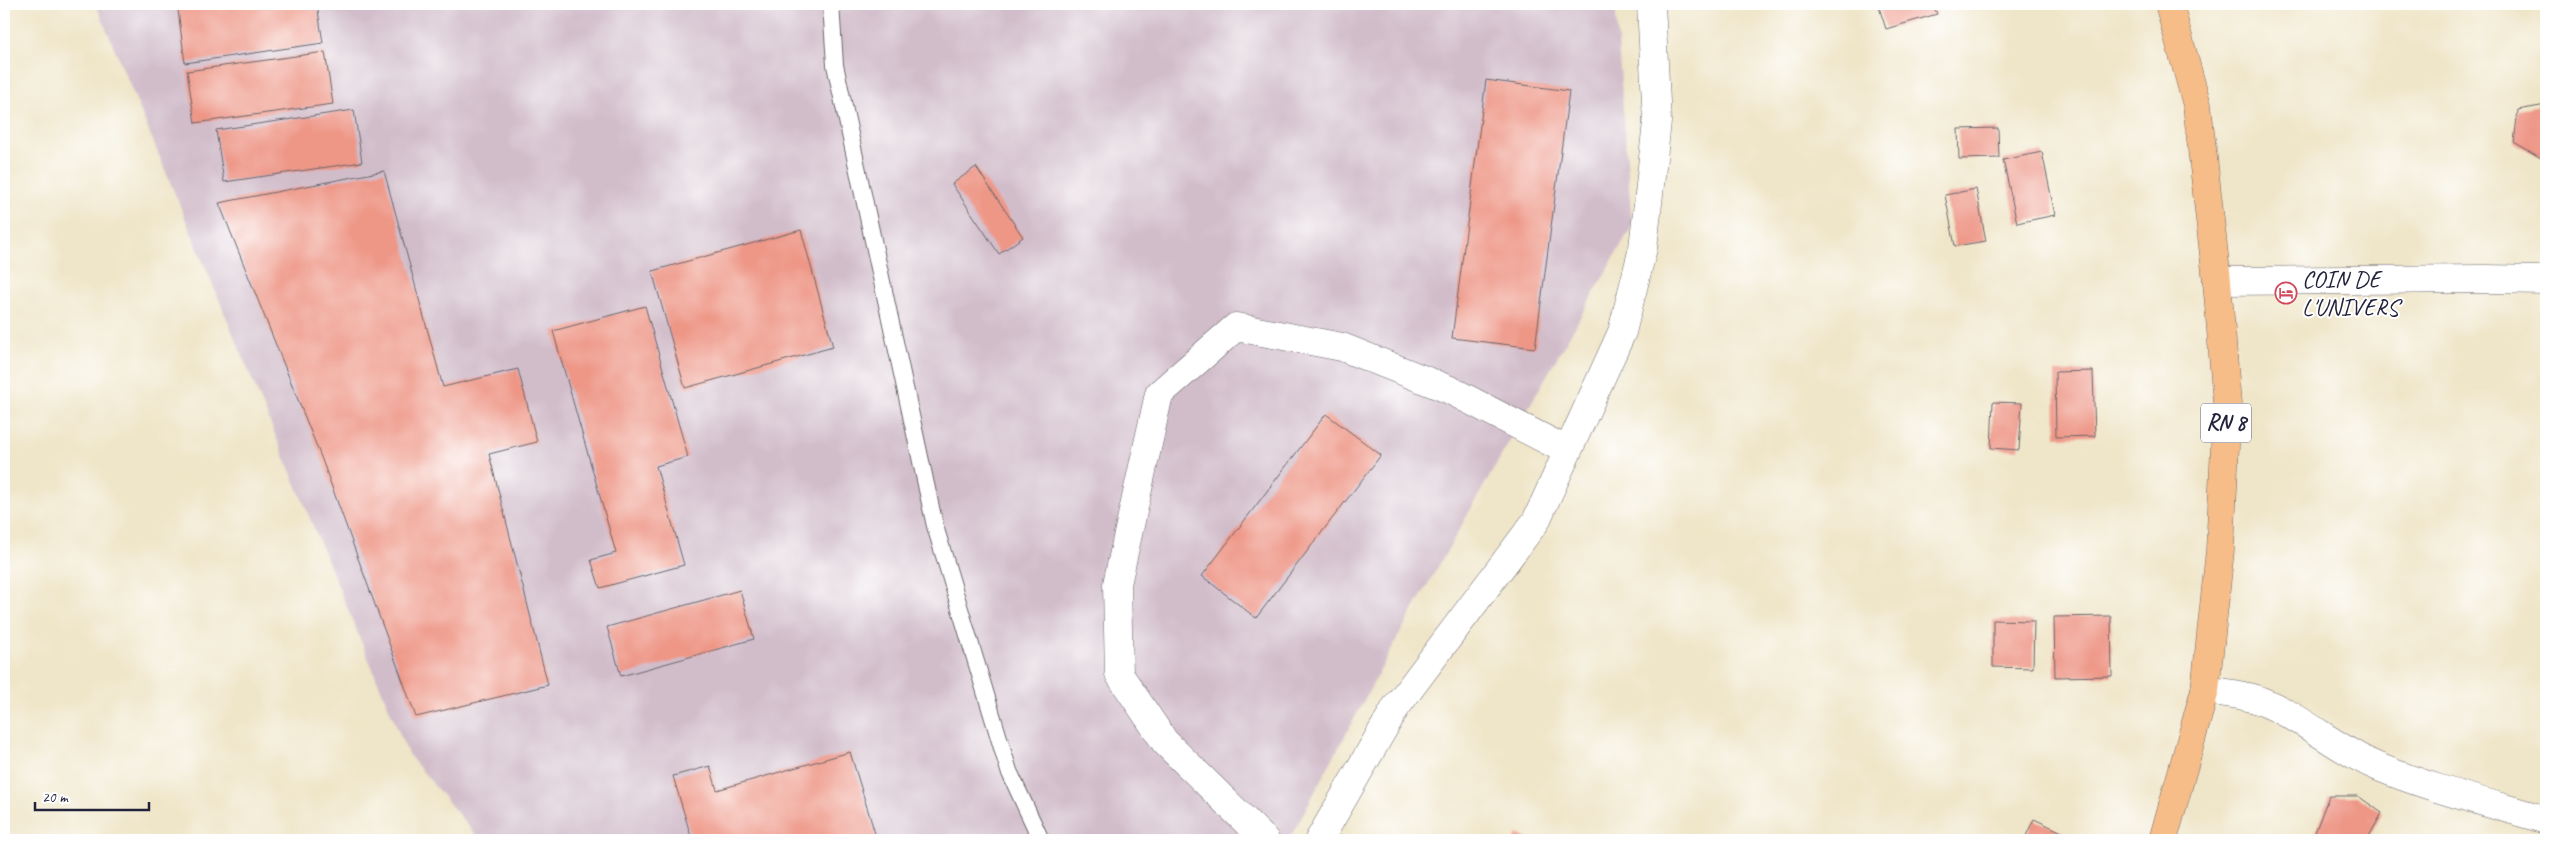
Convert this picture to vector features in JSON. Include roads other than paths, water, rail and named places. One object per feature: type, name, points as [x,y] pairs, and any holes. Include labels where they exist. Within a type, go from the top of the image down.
[{"type":"main road","name":"RN 8","points":[[2163,840],[2205,690],[2220,550],[2227,404],[2217,281],[2197,105],[2169,4]]},
{"type":"street","points":[[1319,840],[1396,707],[1536,521],[1622,332],[1643,248],[1657,122],[1651,4]]},
{"type":"street","points":[[2217,281],[2546,280]]},
{"type":"street","points":[[1265,840],[1165,742],[1119,674],[1117,584],[1160,394],[1236,327],[1342,347],[1450,390],[1568,451]]},
{"type":"street","points":[[2205,690],[2259,700],[2298,719],[2335,746],[2376,766],[2439,788],[2546,820]]},
{"type":"lane","points":[[830,4],[835,65],[935,526],[1009,771],[1041,840]]},
{"type":"place","name":"COIN DE L'UNIVERS","points":[[2286,293]]}]
